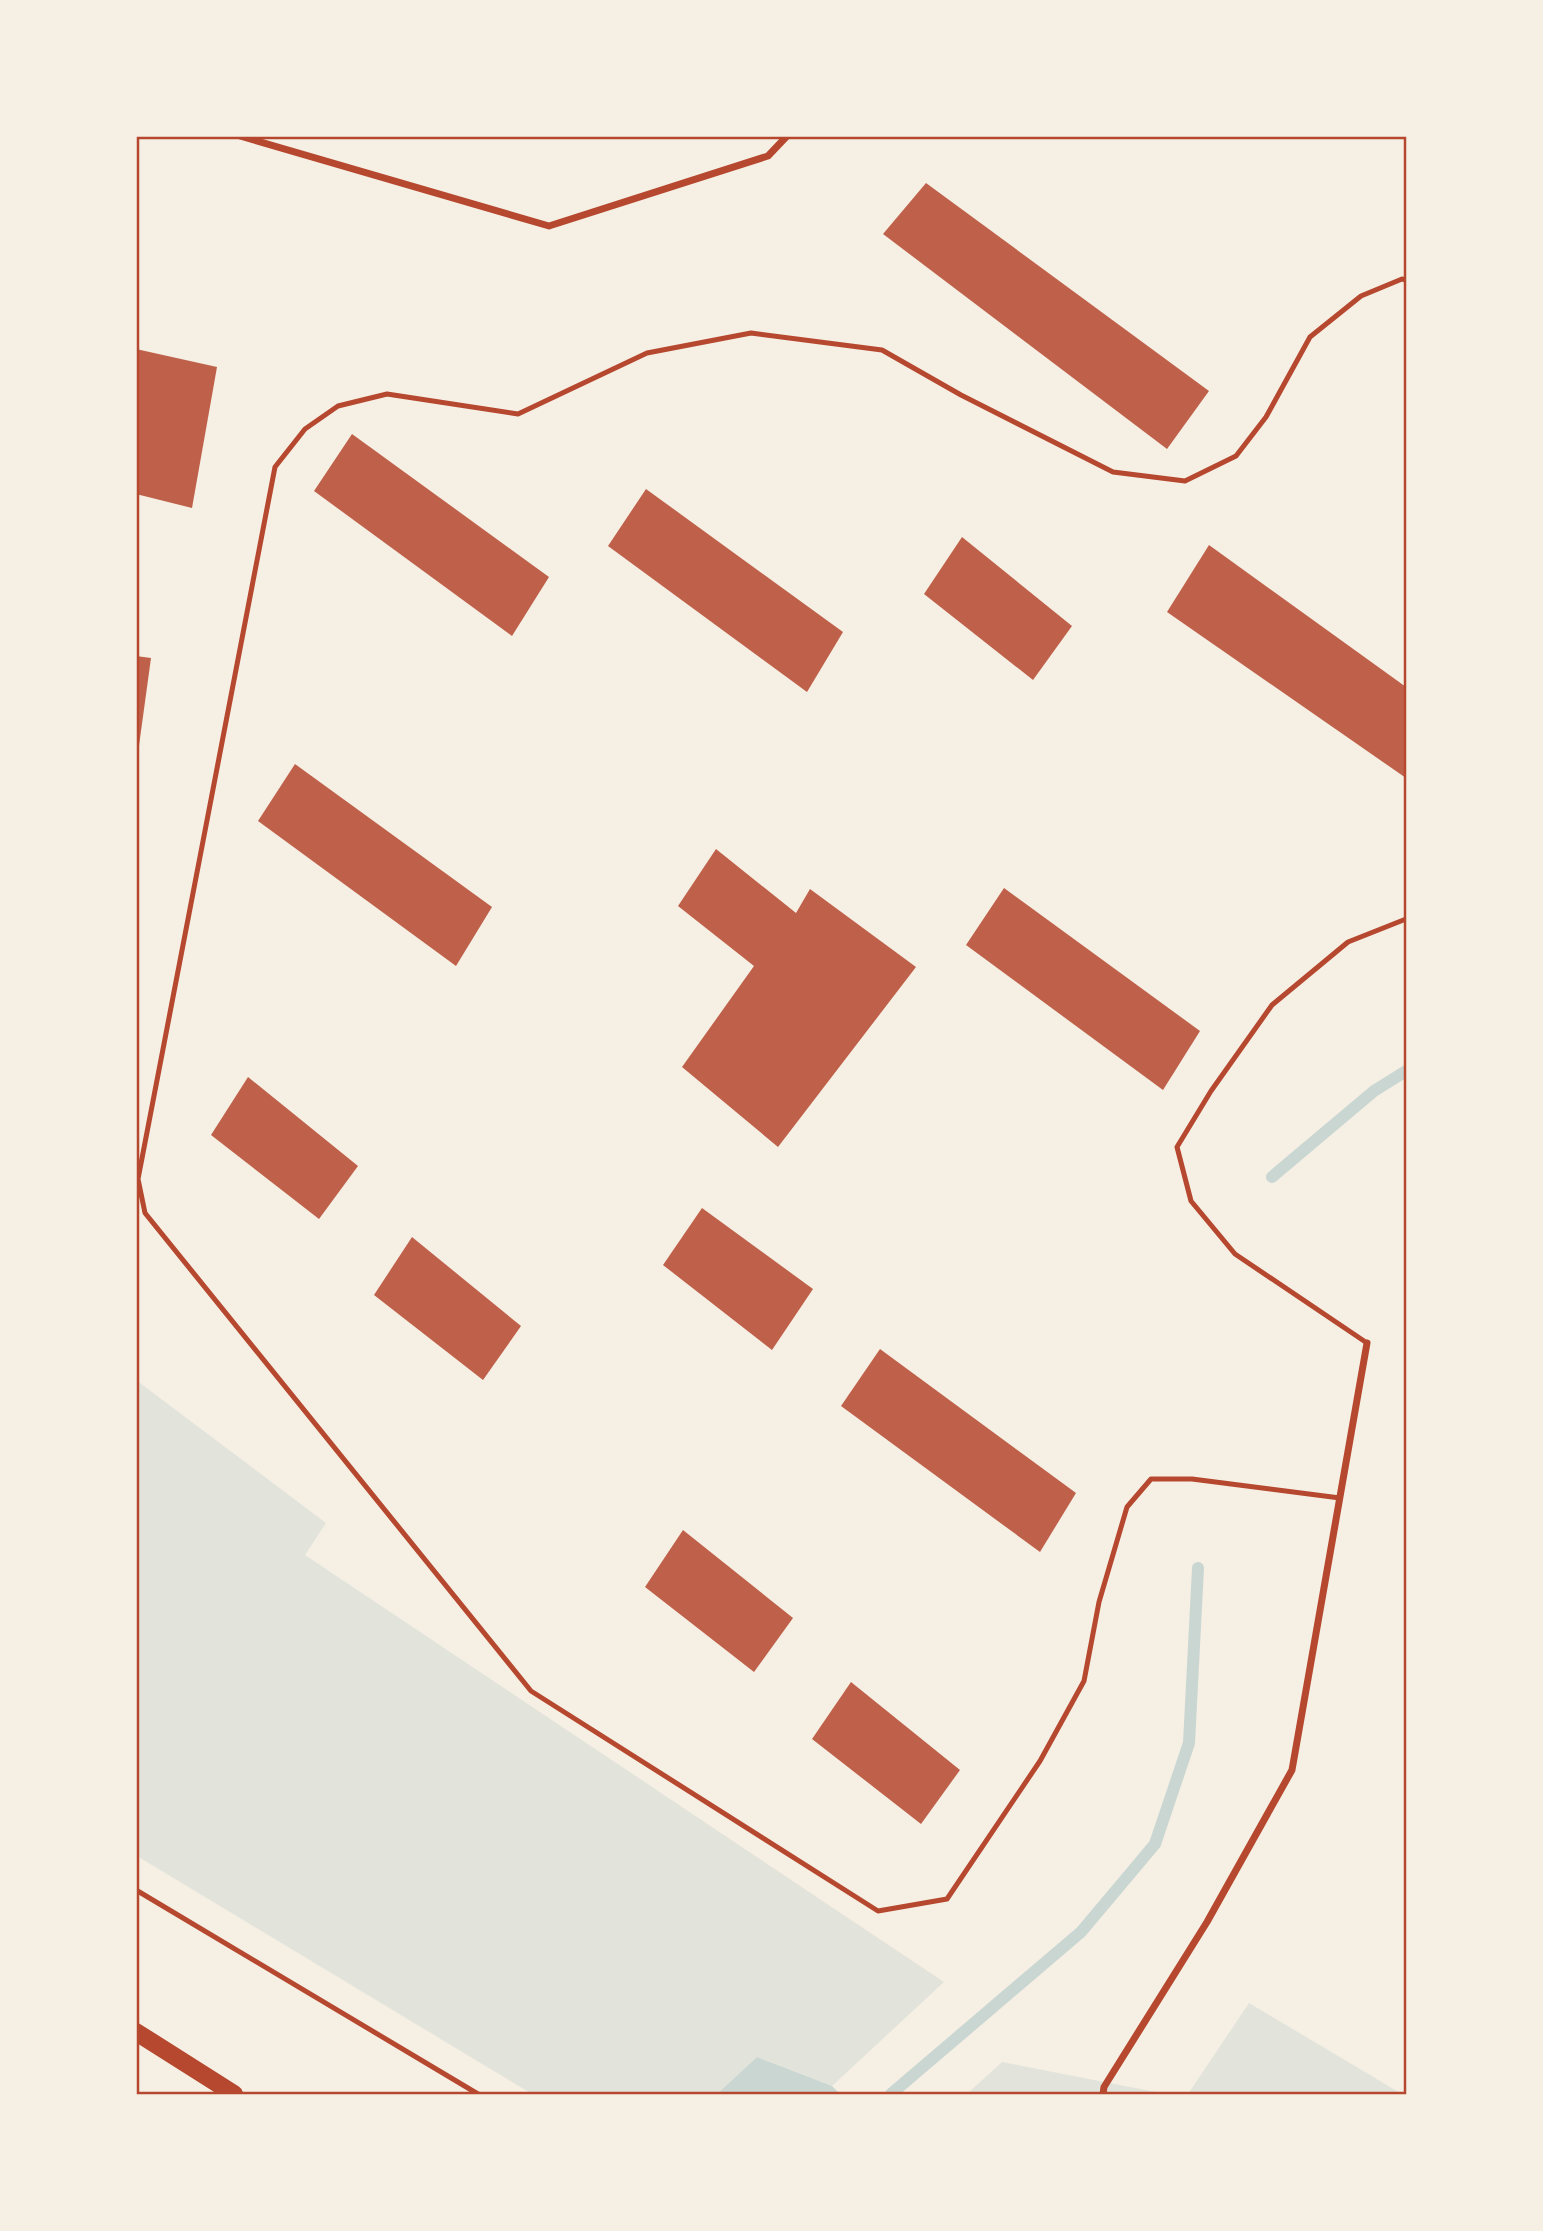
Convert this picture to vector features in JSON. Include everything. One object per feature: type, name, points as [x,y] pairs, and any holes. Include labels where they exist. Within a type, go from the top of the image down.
[{"type":"main road","points":[[136,2032],[234,2095]]},
{"type":"street","points":[[240,136],[549,226],[768,156],[788,136]]},
{"type":"street","points":[[1103,2095],[1104,2087],[1207,1922],[1293,1770],[1367,1343]]},
{"type":"lane","points":[[1340,1498],[1192,1479],[1151,1479],[1127,1507],[1099,1602],[1084,1681],[1040,1761],[947,1899],[878,1910],[531,1691],[145,1213],[138,1179],[275,467],[304,429],[338,406],[387,394],[518,414],[647,354],[751,333],[882,349],[961,395],[1114,472],[1185,481],[1236,456],[1266,417],[1310,337],[1361,296],[1402,279],[1406,280]]},
{"type":"lane","points":[[1367,1343],[1235,1254],[1191,1201],[1177,1147],[1211,1091],[1272,1005],[1348,942],[1406,919]]},
{"type":"lane","points":[[136,1890],[478,2095]]},
{"type":"shaded area","points":[[136,1380],[326,1523],[305,1555],[944,1982],[832,2086],[757,2057],[717,2094],[532,2094],[137,1856]]},
{"type":"shaded area","points":[[1249,2003],[1402,2094],[1188,2094]]},
{"type":"shaded area","points":[[757,2057],[832,2086],[840,2094],[717,2094]]},
{"type":"shaded area","points":[[1002,2062],[1166,2094],[967,2094]]},
{"type":"building","points":[[926,183],[1209,391],[1167,449],[883,234]]},
{"type":"building","points":[[136,349],[217,367],[192,508],[136,494]]},
{"type":"building","points":[[352,434],[549,577],[512,636],[314,491]]},
{"type":"building","points":[[646,489],[843,632],[807,692],[608,546]]},
{"type":"building","points":[[962,537],[1072,626],[1033,680],[924,594]]},
{"type":"building","points":[[1209,545],[1406,687],[1406,778],[1167,612]]},
{"type":"building","points":[[136,656],[151,658],[138,753],[136,753]]},
{"type":"building","points":[[295,764],[492,907],[456,966],[258,821]]},
{"type":"building","points":[[716,849],[796,913],[810,889],[916,967],[778,1147],[682,1067],[754,966],[678,906]]},
{"type":"building","points":[[1004,888],[1200,1031],[1163,1090],[966,945]]},
{"type":"building","points":[[248,1077],[358,1166],[319,1219],[211,1135]]},
{"type":"building","points":[[702,1208],[813,1289],[772,1350],[663,1265]]},
{"type":"building","points":[[412,1237],[521,1326],[483,1380],[374,1295]]},
{"type":"building","points":[[880,1349],[1076,1493],[1040,1552],[841,1406]]},
{"type":"building","points":[[683,1530],[793,1618],[754,1672],[645,1587]]},
{"type":"building","points":[[851,1682],[960,1770],[921,1824],[812,1739]]},
{"type":"waterway","points":[[1272,1177],[1374,1091],[1406,1071]]},
{"type":"waterway","points":[[891,2094],[1081,1932],[1155,1844],[1189,1743],[1198,1568]]}]
